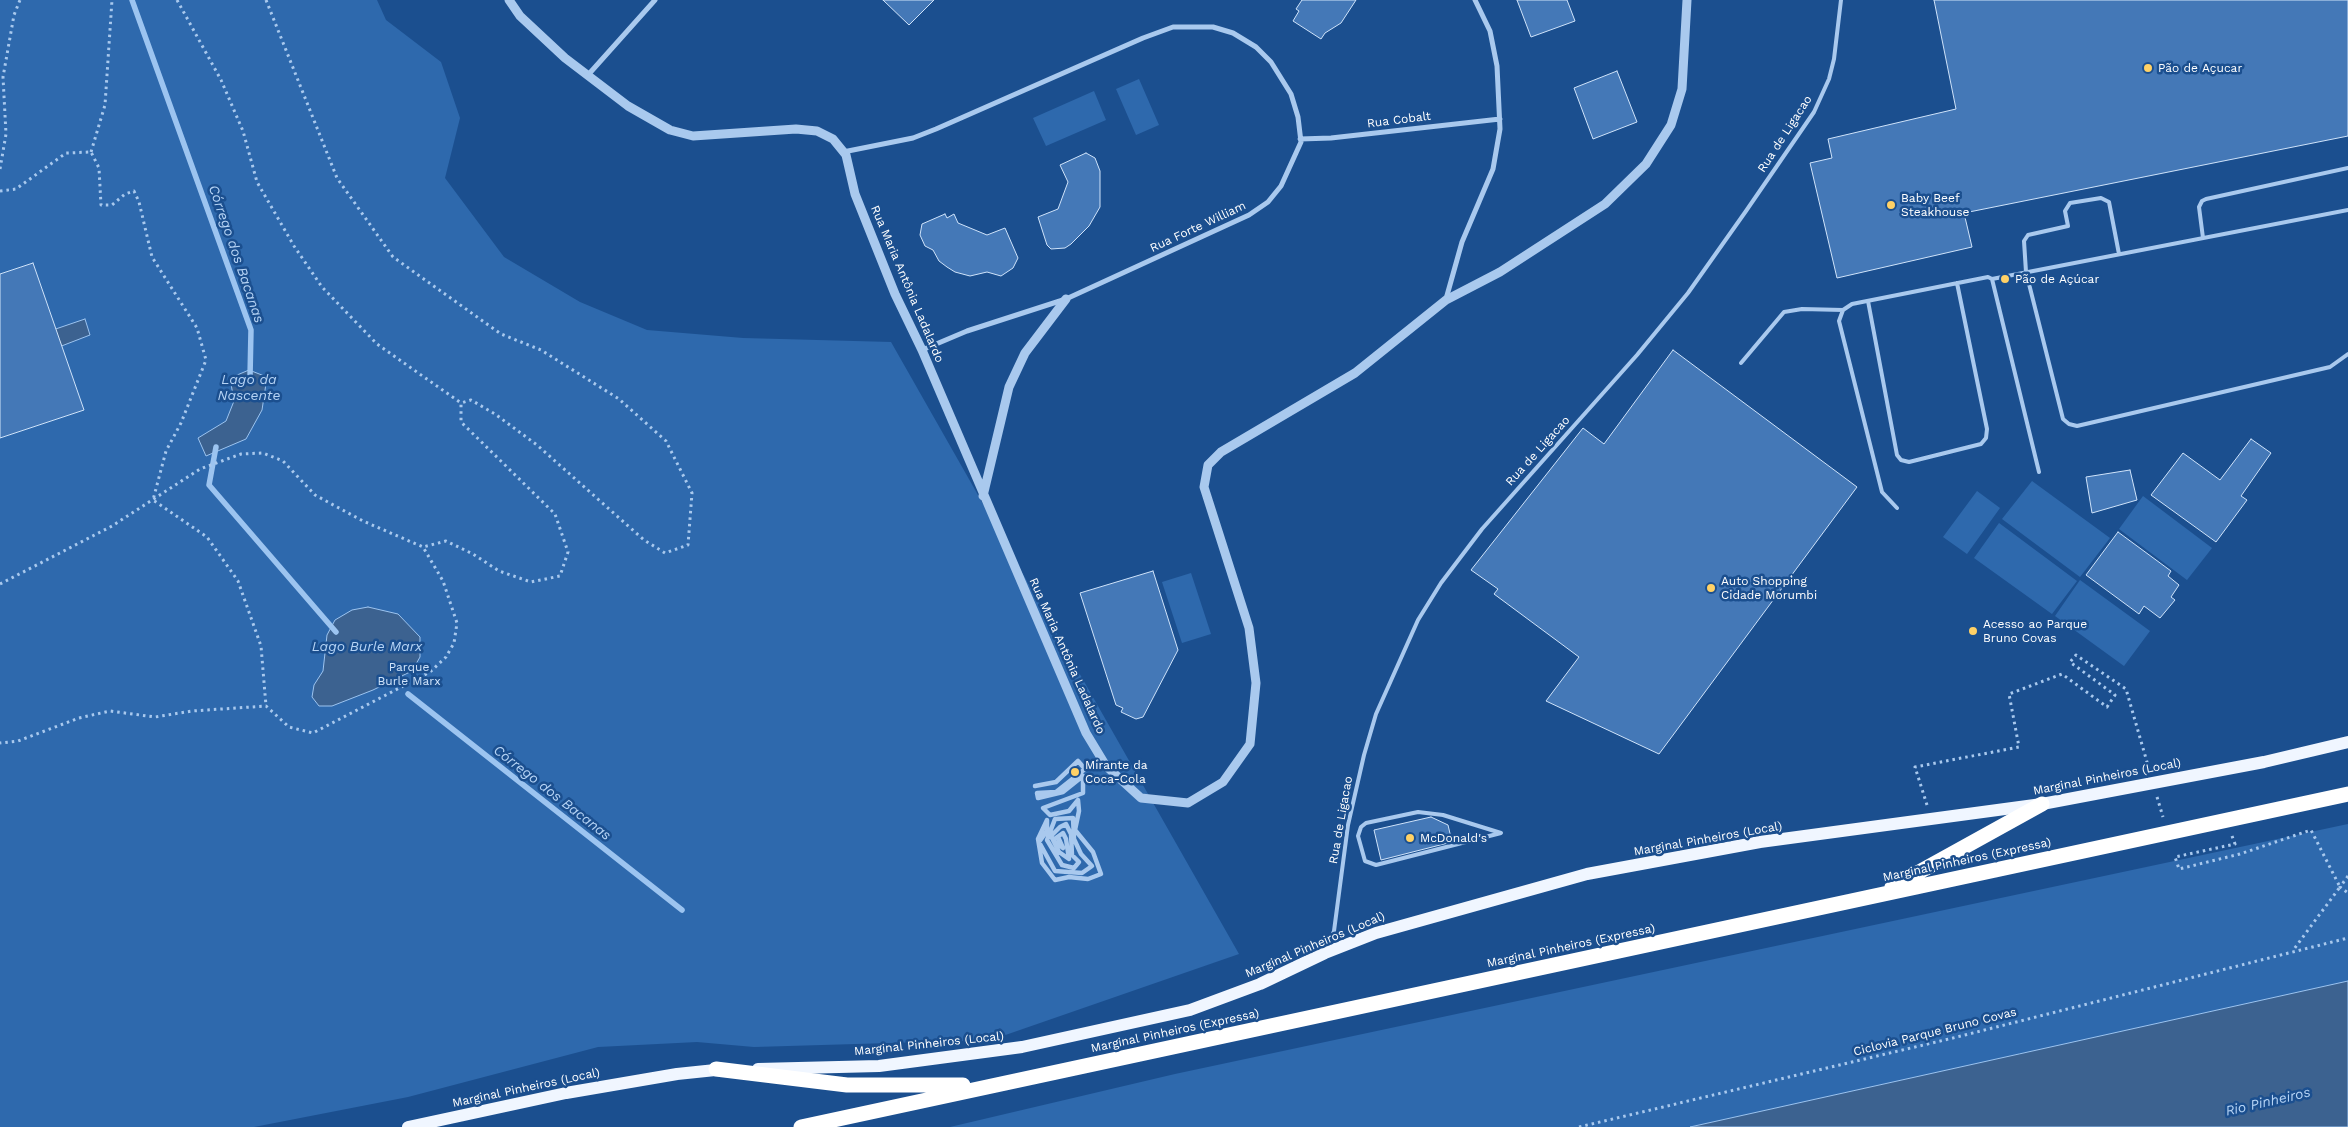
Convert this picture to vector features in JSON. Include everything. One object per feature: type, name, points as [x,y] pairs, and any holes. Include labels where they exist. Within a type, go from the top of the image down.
[{"type":"highway","name":"Marginal Pinheiros (Expressa)","points":[[801,1127],[2348,794]]},
{"type":"highway","points":[[1879,895],[2042,804]]},
{"type":"highway","points":[[716,1069],[847,1084],[992,1086]]},
{"type":"main road","name":"Marginal Pinheiros (Local)","points":[[408,1127],[566,1093],[716,1069],[879,1066],[1022,1047],[1190,1010],[1260,984],[1325,954],[1414,921],[1587,874],[1760,842],[2042,804],[2264,762],[2348,742]]},
{"type":"street","points":[[509,0],[520,16],[588,75],[628,106],[670,130],[693,136],[796,129],[817,131],[833,140],[843,152]]},
{"type":"street","points":[[588,75],[655,0]]},
{"type":"street","points":[[1446,300],[1462,242],[1492,168],[1500,129],[1497,66],[1490,31],[1475,0]]},
{"type":"street","name":"Rua Maria Antônia Ladalardo","points":[[843,152],[855,194],[895,294],[922,350],[1086,733],[1106,766],[1141,798],[1188,803],[1223,782],[1250,744],[1256,683],[1249,628],[1204,487],[1208,465],[1221,452],[1356,373],[1446,300],[1516,263],[1605,204],[1646,164],[1660,145],[1671,125],[1682,88],[1687,0]]},
{"type":"street","name":"Rua Forte William","points":[[843,152],[913,138],[1142,38],[1173,27],[1212,27],[1233,33],[1256,47],[1271,62],[1291,94],[1298,117],[1300,139],[1294,161],[1281,186],[1268,202],[1255,211],[1066,298],[967,331],[922,350]]},
{"type":"street","name":"Rua Cobalt","points":[[1300,139],[1331,138],[1500,119]]},
{"type":"street","points":[[983,496],[1009,387],[1025,353],[1066,298]]},
{"type":"street","points":[[1035,786],[1056,782],[1078,761],[1085,769],[1056,792],[1037,793],[1038,798],[1063,792],[1083,776],[1083,793],[1043,808],[1050,815],[1069,811],[1078,800],[1079,811],[1075,830],[1093,852],[1102,874],[1088,879],[1069,877],[1055,880],[1042,863],[1039,842],[1055,871],[1082,873],[1092,866],[1080,854],[1074,839],[1073,818],[1055,820],[1047,840],[1062,865],[1074,868],[1079,862],[1072,855],[1071,834],[1066,824],[1060,826],[1051,836],[1055,838],[1059,852],[1069,859],[1066,839],[1063,833],[1055,838]]},
{"type":"lane","name":"Rua de Ligacao","points":[[1325,954],[1334,931],[1348,825],[1364,755],[1380,705],[1418,620],[1441,583],[1482,529],[1614,382],[1688,293],[1814,112],[1829,79],[1834,59],[1841,0]]},
{"type":"lane","points":[[2203,238],[2199,207],[2202,201],[2206,199],[2348,168]]},
{"type":"lane","points":[[2119,254],[2109,202],[2106,199],[2070,203],[2065,211],[2068,226],[2026,236],[2024,241],[2026,272],[2063,419],[2069,424],[2077,426],[2330,367],[2348,354]]},
{"type":"lane","points":[[1741,363],[1784,312],[1802,309],[1843,310],[1852,304],[1957,283],[1988,277],[1992,279],[2348,210]]},
{"type":"lane","points":[[1992,279],[2039,472]]},
{"type":"lane","points":[[1868,301],[1897,455],[1901,460],[1909,462],[1981,444],[1986,438],[1987,428],[1957,283]]},
{"type":"lane","points":[[1843,310],[1839,321],[1882,492],[1897,508]]},
{"type":"lane","points":[[1418,812],[1443,815],[1501,833],[1376,865],[1365,861],[1358,836],[1361,827],[1366,823],[1418,812]]},
{"type":"path","points":[[0,169],[6,134],[3,77],[14,16],[20,0]]},
{"type":"path","points":[[112,0],[104,105],[91,152],[99,168],[101,205],[112,205],[125,194],[134,191],[139,202],[152,257],[197,328],[206,360],[181,423],[166,451],[153,500]]},
{"type":"path","points":[[177,0],[221,80],[243,131],[258,182],[294,246],[322,287],[377,344],[461,403]]},
{"type":"path","points":[[266,0],[336,178],[392,257],[501,334],[541,350],[619,399],[666,441],[692,493],[688,545],[665,553],[644,540],[537,445],[495,414],[471,400],[461,403]]},
{"type":"path","points":[[0,191],[16,189],[66,153],[91,152]]},
{"type":"path","points":[[423,547],[446,541],[473,554],[500,571],[531,582],[560,576],[568,552],[555,514],[461,422],[461,403]]},
{"type":"path","points":[[0,584],[112,526],[200,469],[241,454],[263,453],[283,461],[315,494],[363,521],[423,547],[443,581],[457,623],[454,643],[446,657],[430,672],[313,733],[289,727],[266,706],[261,646],[238,581],[207,537],[153,500]]},
{"type":"path","points":[[1928,810],[1915,767],[2019,747],[2009,694],[2062,674],[2107,707],[2115,696],[2070,662],[2076,655],[2126,690]]},
{"type":"path","points":[[0,742],[18,741],[79,718],[110,711],[155,717],[192,711],[266,706]]},
{"type":"path","points":[[2223,836],[2232,834],[2235,844],[2175,857],[2179,869],[2240,854],[2311,830],[2340,887],[2348,893]]},
{"type":"path","points":[[2294,950],[2348,876]]},
{"type":"path","name":"Ciclovia Parque Bruno Covas","points":[[1579,1127],[1957,1036],[2348,938]]},
{"type":"green space","name":"Parque Burle Marx","points":[[0,0],[377,0],[386,20],[441,62],[460,118],[445,178],[504,257],[580,302],[647,330],[743,338],[891,342],[1239,954],[991,1040],[754,1047],[697,1042],[598,1047],[408,1097],[254,1127],[0,1127]]},
{"type":"green space","points":[[1139,79],[1159,125],[1136,135],[1116,89]]},
{"type":"green space","points":[[1094,91],[1106,120],[1046,146],[1033,118]]},
{"type":"green space","points":[[2032,481],[2110,538],[2080,577],[2002,519]]},
{"type":"green space","points":[[1977,491],[2000,508],[1967,554],[1943,537]]},
{"type":"green space","points":[[2143,496],[2212,548],[2187,580],[2119,529]]},
{"type":"green space","points":[[1999,523],[2077,581],[2052,614],[1974,558]]},
{"type":"green space","points":[[1191,573],[1211,634],[1182,643],[1162,582]]},
{"type":"green space","points":[[2080,580],[2150,631],[2124,666],[2055,616]]},
{"type":"green space","points":[[2348,824],[2348,981],[1690,1127],[950,1127],[1175,1074]]},
{"type":"water","points":[[85,319],[90,335],[46,352],[41,334]]},
{"type":"water","name":"Lago da Nascente","points":[[249,370],[267,377],[262,410],[246,439],[206,456],[198,438],[226,421],[234,401],[230,378]]},
{"type":"water","name":"Lago Burle Marx","points":[[368,607],[398,614],[420,637],[420,657],[412,671],[373,690],[332,706],[319,706],[312,697],[314,685],[323,671],[327,635],[335,620],[352,610]]},
{"type":"water","name":"Rio Pinheiros","points":[[2348,981],[2348,1127],[1690,1127]]},
{"type":"building","points":[[883,0],[934,0],[909,25]]},
{"type":"building","points":[[1302,0],[1356,0],[1341,23],[1325,33],[1321,39],[1293,21],[1299,11],[1296,9]]},
{"type":"building","points":[[1517,0],[1567,0],[1575,21],[1531,37]]},
{"type":"building","name":"Pão de Açucar","points":[[1934,0],[2348,0],[2348,136],[1964,213],[1972,247],[1837,278],[1810,163],[1832,158],[1828,139],[1956,109]]},
{"type":"building","points":[[1617,71],[1637,122],[1593,139],[1574,88]]},
{"type":"building","points":[[1086,153],[1095,158],[1100,171],[1100,207],[1089,226],[1071,244],[1065,248],[1051,249],[1047,245],[1038,217],[1058,209],[1068,182],[1060,165]]},
{"type":"building","points":[[945,214],[947,218],[954,214],[958,223],[987,235],[1005,228],[1018,258],[1013,268],[1001,276],[987,272],[970,276],[955,272],[939,261],[933,250],[925,246],[920,235],[922,224]]},
{"type":"building","points":[[33,263],[84,410],[0,438],[0,274]]},
{"type":"building","points":[[1673,350],[1857,487],[1659,754],[1546,701],[1579,657],[1494,594],[1498,589],[1471,570],[1583,428],[1604,444]]},
{"type":"building","points":[[2251,439],[2271,453],[2241,496],[2247,500],[2216,542],[2151,495],[2183,453],[2220,480]]},
{"type":"building","points":[[2130,470],[2137,500],[2092,513],[2086,477]]},
{"type":"building","points":[[2118,532],[2171,571],[2168,576],[2179,585],[2171,597],[2175,600],[2160,618],[2144,606],[2139,614],[2086,575]]},
{"type":"building","points":[[1153,571],[1178,650],[1143,717],[1136,719],[1121,712],[1123,708],[1116,705],[1080,593]]},
{"type":"building","points":[[1431,817],[1448,825],[1452,842],[1381,860],[1374,830]]},
{"type":"waterway","name":"Córrego dos Bacanas","points":[[132,0],[251,330],[250,377]]},
{"type":"waterway","name":"Córrego dos Bacanas","points":[[216,447],[209,485],[336,632]]},
{"type":"waterway","name":"Córrego dos Bacanas","points":[[408,694],[682,910]]},
{"type":"place","name":"Pão de Açucar","points":[[2148,68]]},
{"type":"place","name":"Baby Beef Steakhouse","points":[[1891,205]]},
{"type":"place","name":"Pão de Açúcar","points":[[2005,279]]},
{"type":"place","name":"Auto Shopping Cidade Morumbi","points":[[1711,588]]},
{"type":"place","name":"Acesso ao Parque Bruno Covas","points":[[1973,631]]},
{"type":"place","name":"Mirante da Coca-Cola","points":[[1075,772]]},
{"type":"place","name":"McDonald's","points":[[1410,838]]}]
